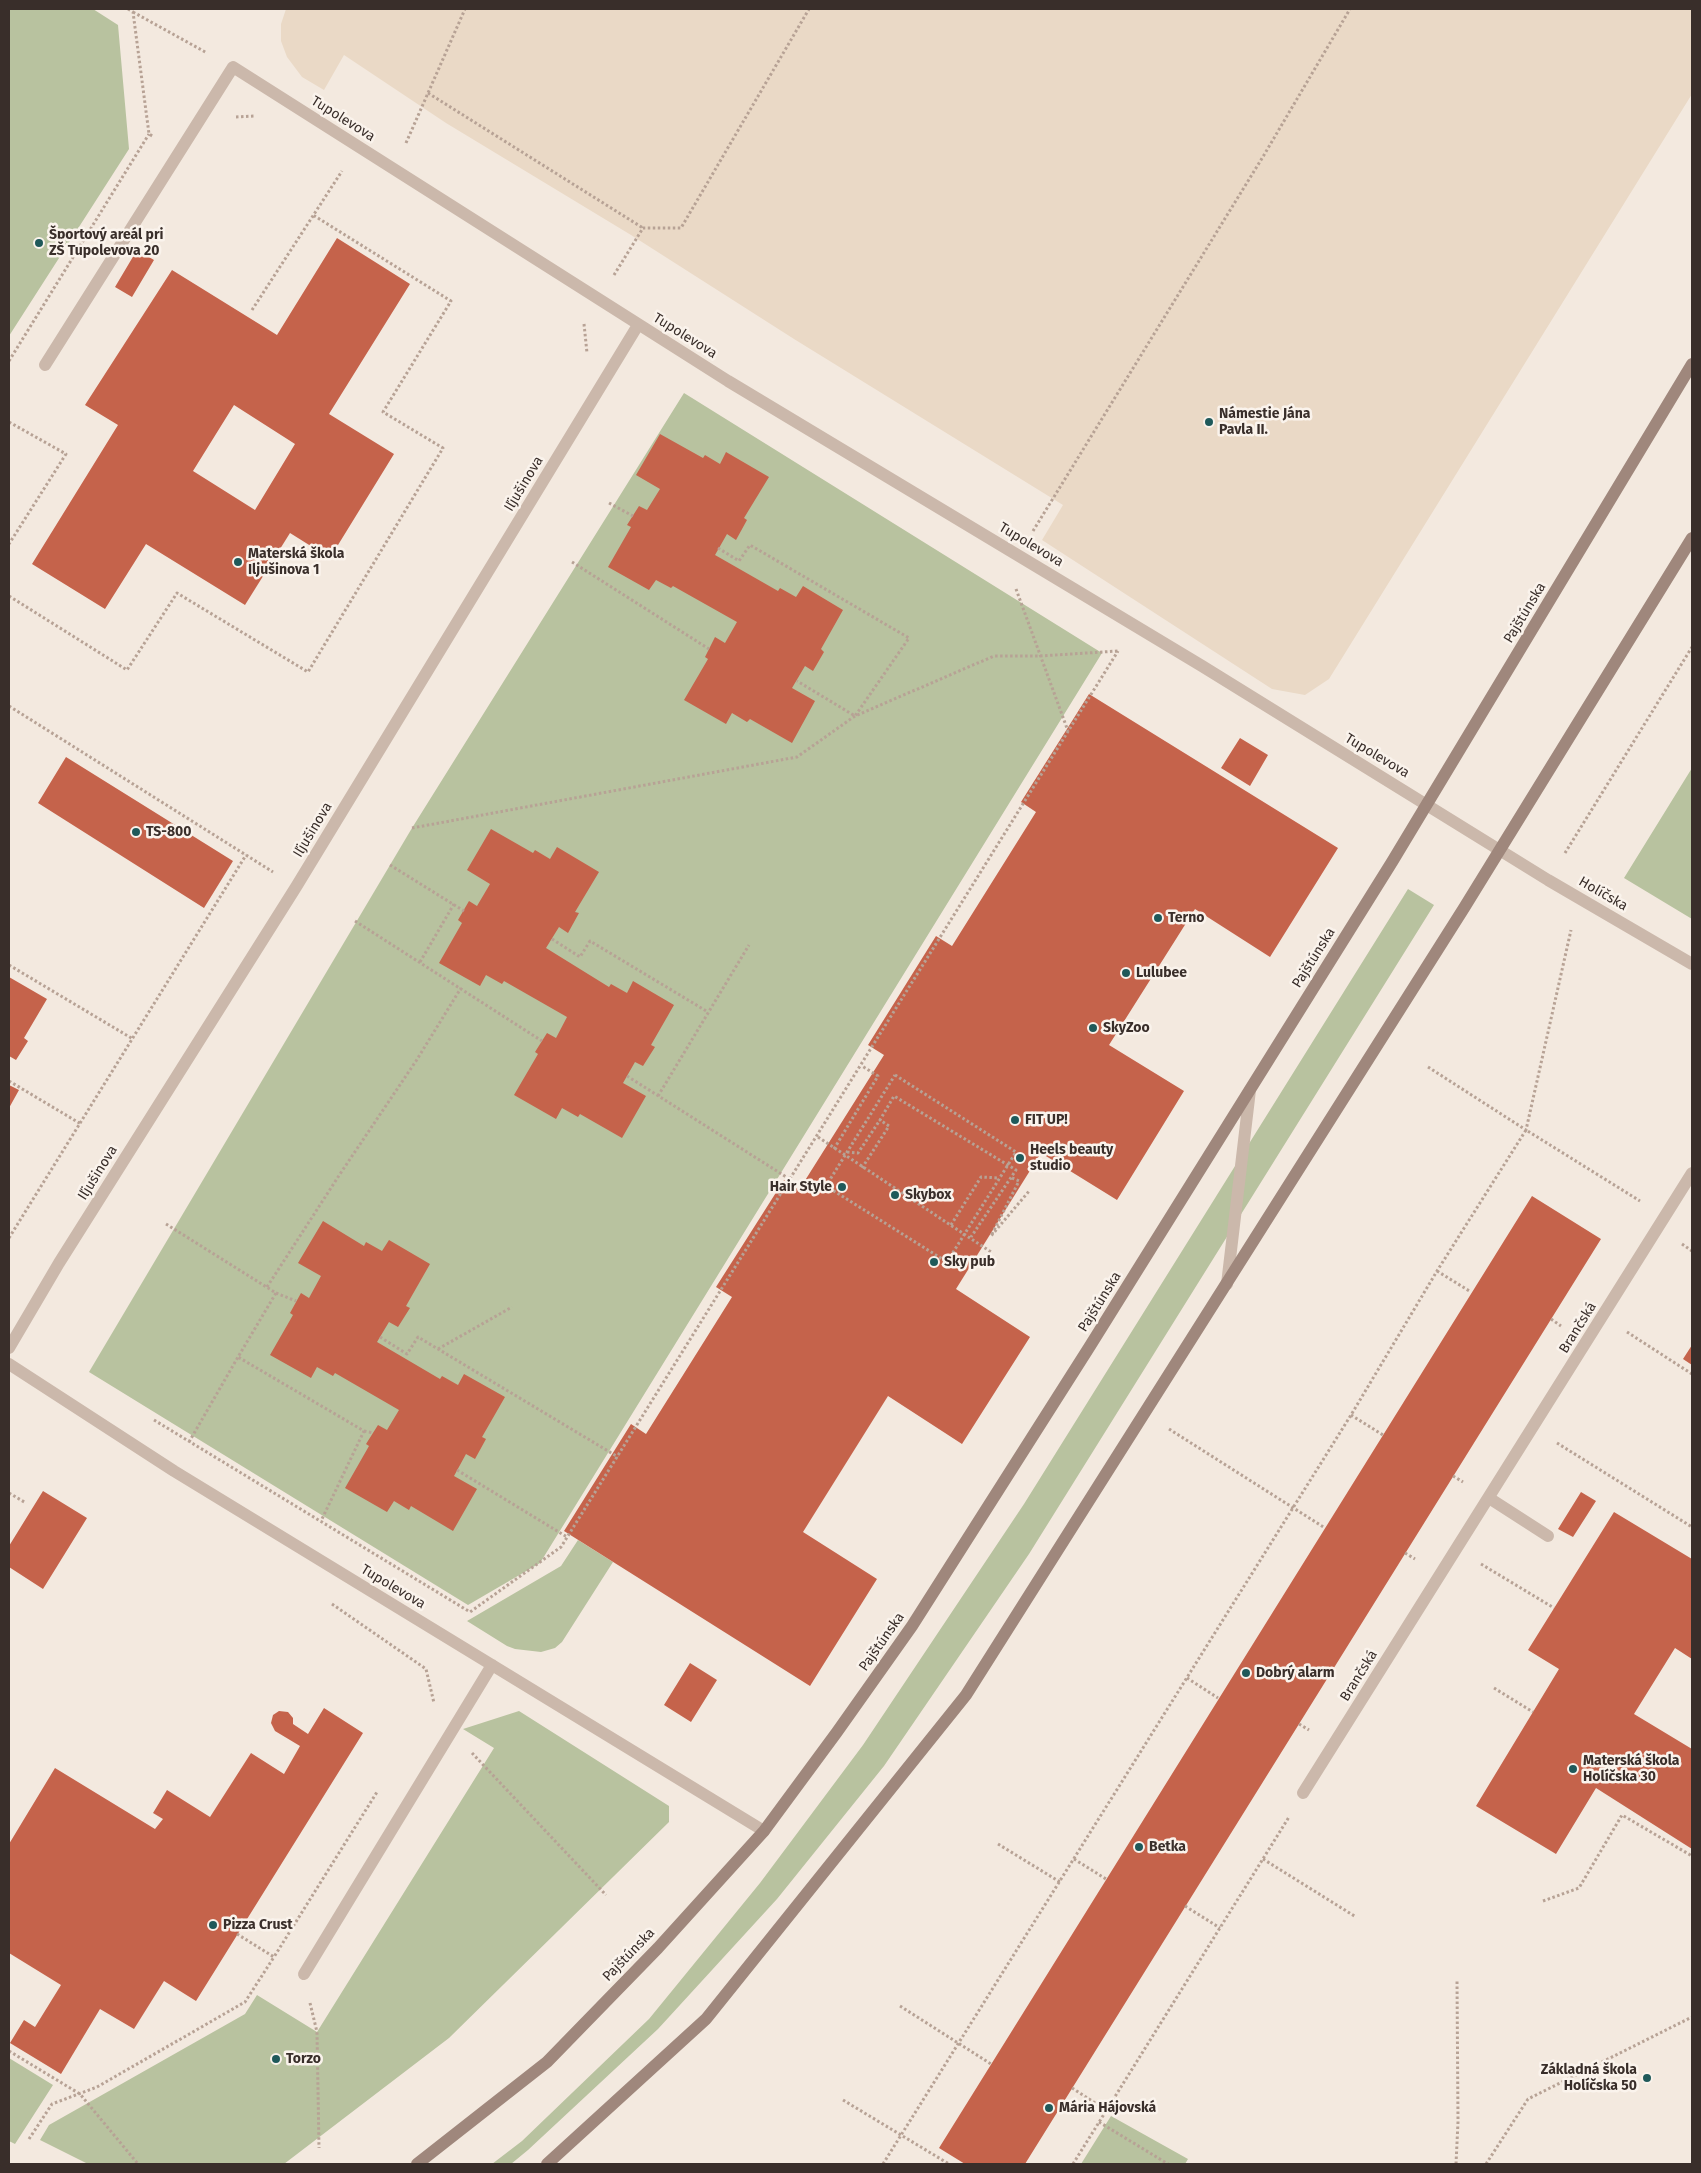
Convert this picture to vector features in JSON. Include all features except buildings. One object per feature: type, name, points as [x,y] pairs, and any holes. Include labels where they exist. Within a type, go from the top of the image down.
[{"type":"main road","name":"Pajštúnska","points":[[416,2164],[547,2062],[658,1948],[764,1831],[912,1626],[1250,1090],[1427,804],[1692,364]]},
{"type":"main road","points":[[547,2164],[706,2018],[966,1696],[1500,850],[1692,538]]},
{"type":"street","name":"Tupolevova","points":[[233,67],[638,325],[1019,555],[1500,850]]},
{"type":"street","points":[[44,365],[233,67]]},
{"type":"street","name":"Iľjušinova","points":[[9,1348],[59,1263],[296,887],[638,325]]},
{"type":"street","name":"Holíčska","points":[[1500,850],[1692,964]]},
{"type":"street","points":[[1227,1284],[1250,1090]]},
{"type":"street","name":"Brančská","points":[[1303,1793],[1692,1173]]},
{"type":"street","name":"Tupolevova","points":[[9,1364],[174,1471],[764,1831]]},
{"type":"street","points":[[1489,1498],[1548,1536]]},
{"type":"street","points":[[304,1974],[492,1665]]},
{"type":"path","points":[[128,9],[233,67]]},
{"type":"path","points":[[394,169],[465,9]]},
{"type":"path","points":[[428,93],[643,228],[681,228],[809,9]]},
{"type":"path","points":[[1019,555],[1253,172],[1350,9]]},
{"type":"path","points":[[9,361],[149,134],[133,12]]},
{"type":"path","points":[[233,117],[260,116]]},
{"type":"path","points":[[149,134],[178,151]]},
{"type":"path","points":[[252,310],[344,166]]},
{"type":"path","points":[[9,596],[127,670],[177,593],[308,672],[443,448],[383,412],[450,301],[313,215]]},
{"type":"path","points":[[614,275],[643,228]]},
{"type":"path","points":[[579,319],[584,324],[587,358]]},
{"type":"path","points":[[9,422],[66,454],[9,544]]},
{"type":"path","points":[[610,503],[633,516]]},
{"type":"path","points":[[718,548],[739,561],[750,545],[909,638],[855,716]]},
{"type":"path","points":[[572,562],[709,649]]},
{"type":"path","points":[[1014,587],[1069,732]]},
{"type":"path","points":[[1565,853],[1692,647]]},
{"type":"path","points":[[150,1418],[470,1612],[562,1547],[1118,651],[1040,656],[994,656],[855,716],[797,757],[412,828]]},
{"type":"path","points":[[797,681],[855,716]]},
{"type":"path","points":[[9,706],[279,876]]},
{"type":"path","points":[[9,1238],[246,855]]},
{"type":"path","points":[[390,865],[464,911]]},
{"type":"path","points":[[420,962],[454,904]]},
{"type":"path","points":[[355,921],[542,1041]]},
{"type":"path","points":[[883,2164],[1352,1415],[1437,1271],[1526,1130],[1571,930]]},
{"type":"path","points":[[552,939],[580,957],[590,941],[708,1012]]},
{"type":"path","points":[[658,1096],[749,945]]},
{"type":"path","points":[[9,965],[133,1039]]},
{"type":"path","points":[[267,1288],[340,1174],[416,1061],[461,988]]},
{"type":"path","points":[[834,1149],[878,1076],[862,1066]]},
{"type":"path","points":[[1428,1067],[1641,1202]]},
{"type":"path","points":[[895,1075],[1016,1152],[946,1262],[826,1186],[847,1152],[895,1075]]},
{"type":"path","points":[[627,1076],[791,1180]]},
{"type":"path","points":[[9,1080],[81,1124]]},
{"type":"path","points":[[847,1152],[858,1152],[894,1096],[1016,1170],[971,1237]]},
{"type":"path","points":[[862,1168],[889,1126],[880,1120]]},
{"type":"path","points":[[818,1137],[991,1252]]},
{"type":"path","points":[[951,1225],[982,1177],[999,1178]]},
{"type":"path","points":[[1012,1178],[1019,1181],[991,1236],[1030,1190]]},
{"type":"path","points":[[166,1224],[267,1288],[296,1301]]},
{"type":"path","points":[[1682,1244],[1692,1251]]},
{"type":"path","points":[[1437,1271],[1471,1292]]},
{"type":"path","points":[[174,1471],[276,1293]]},
{"type":"path","points":[[438,1349],[512,1306]]},
{"type":"path","points":[[1603,1316],[1692,1374]]},
{"type":"path","points":[[380,1337],[408,1354],[418,1337],[618,1457]]},
{"type":"path","points":[[238,1357],[364,1431],[373,1433]]},
{"type":"path","points":[[1145,1414],[1325,1528]]},
{"type":"path","points":[[1352,1415],[1383,1434]]},
{"type":"path","points":[[303,1550],[321,1520],[364,1431]]},
{"type":"path","points":[[1557,1443],[1692,1526]]},
{"type":"path","points":[[457,1470],[567,1537]]},
{"type":"path","points":[[9,1493],[26,1503]]},
{"type":"path","points":[[1481,1564],[1554,1608]]},
{"type":"path","points":[[326,1600],[426,1669],[434,1703],[452,1731],[606,1895]]},
{"type":"path","points":[[1187,1678],[1218,1698]]},
{"type":"path","points":[[1494,1688],[1533,1712]]},
{"type":"path","points":[[428,1712],[434,1703]]},
{"type":"path","points":[[29,2139],[52,2104],[97,2087],[244,2002],[380,1788]]},
{"type":"path","points":[[1073,2164],[1303,1793]]},
{"type":"path","points":[[1543,1901],[1578,1888],[1622,1816],[1692,1856]]},
{"type":"path","points":[[998,1844],[1060,1882]]},
{"type":"path","points":[[1074,1859],[1106,1879]]},
{"type":"path","points":[[1263,1859],[1356,1917]]},
{"type":"path","points":[[1185,1906],[1220,1928]]},
{"type":"path","points":[[237,1934],[274,1957]]},
{"type":"path","points":[[304,1974],[317,2032],[319,2148]]},
{"type":"path","points":[[1456,2164],[1458,2122],[1457,1980]]},
{"type":"path","points":[[900,2006],[990,2064]]},
{"type":"path","points":[[1486,2164],[1528,2099],[1692,2017]]},
{"type":"path","points":[[9,2051],[80,2094],[138,2164]]},
{"type":"path","points":[[1072,2088],[1106,2110]]},
{"type":"path","points":[[843,2100],[942,2162],[949,2164]]},
{"type":"path","points":[[1099,2122],[1168,2164]]},
{"type":"green space","name":"Športový areál pri ZŠ Tupolevova 20","points":[[9,9],[93,9],[118,25],[129,149],[9,336]]},
{"type":"green space","points":[[684,393],[1102,653],[540,1563],[468,1605],[89,1372],[412,828]]},
{"type":"green space","points":[[1692,768],[1692,919],[1624,878]]},
{"type":"green space","points":[[1408,889],[1434,905],[1029,1554],[884,1766],[777,1899],[658,2029],[511,2164],[492,2164],[522,2141],[649,2019],[760,1883],[863,1745],[1024,1504]]},
{"type":"green space","points":[[578,1540],[613,1562],[562,1642],[555,1648],[541,1652],[515,1649],[467,1621],[561,1566]]},
{"type":"green space","points":[[519,1711],[669,1806],[669,1822],[449,2038],[284,2164],[88,2164],[40,2140],[49,2125],[245,2014],[257,1995],[317,2032],[494,1748],[463,1729]]},
{"type":"green space","points":[[9,2058],[53,2085],[15,2144],[9,2141]]},
{"type":"green space","points":[[1111,2116],[1188,2159],[1185,2164],[1081,2164]]},
{"type":"shaded area","name":"Námestie Jána Pavla II.","points":[[286,9],[1692,9],[1692,94],[1329,679],[1305,695],[1272,689],[1042,540],[1063,505],[794,339],[631,235],[446,123],[344,55],[324,90],[302,77],[287,57],[281,41],[281,24]]},
{"type":"place","name":"Športový areál pri ZŠ Tupolevova 20","points":[[39,243]]},
{"type":"place","name":"Námestie Jána Pavla II.","points":[[1209,422]]},
{"type":"place","name":"Materská škola Iljušinova 1","points":[[238,562]]},
{"type":"place","name":"TS-800","points":[[136,832]]},
{"type":"place","name":"Terno","points":[[1158,918]]},
{"type":"place","name":"Lulubee","points":[[1126,973]]},
{"type":"place","name":"SkyZoo","points":[[1093,1028]]},
{"type":"place","name":"FIT UP!","points":[[1015,1120]]},
{"type":"place","name":"Heels beauty studio","points":[[1020,1158]]},
{"type":"place","name":"Hair Style","points":[[842,1187]]},
{"type":"place","name":"Skybox","points":[[895,1195]]},
{"type":"place","name":"Sky pub","points":[[934,1262]]},
{"type":"place","name":"Dobrý alarm","points":[[1246,1673]]},
{"type":"place","name":"Materská škola Holíčska 30","points":[[1573,1769]]},
{"type":"place","name":"Betka","points":[[1139,1847]]},
{"type":"place","name":"Pizza Crust","points":[[213,1925]]},
{"type":"place","name":"Torzo","points":[[276,2059]]},
{"type":"place","name":"Základná škola Holíčska 50","points":[[1647,2078]]},
{"type":"place","name":"Mária Hájovská","points":[[1049,2108]]}]
